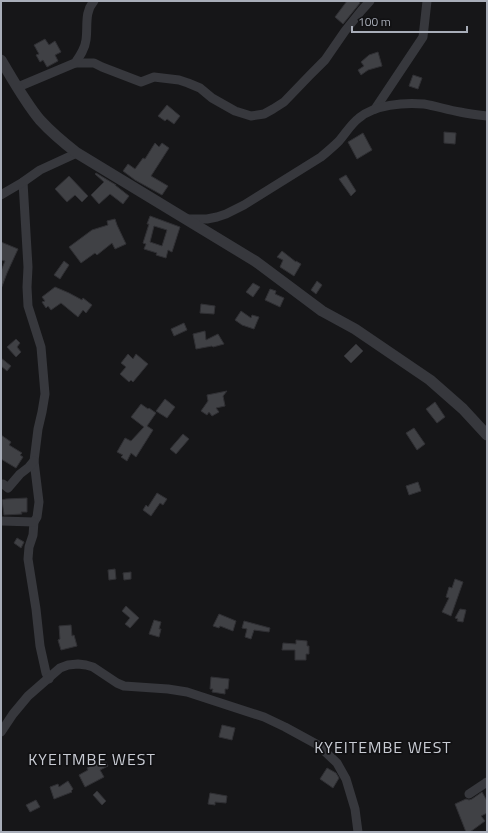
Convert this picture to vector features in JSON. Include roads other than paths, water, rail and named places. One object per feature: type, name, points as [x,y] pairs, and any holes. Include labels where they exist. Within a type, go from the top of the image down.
[{"type":"street","points":[[75,63],[80,56],[86,41],[87,17],[94,1]]},
{"type":"street","points":[[18,87],[75,63],[88,62],[141,82],[154,77],[179,80],[200,88],[212,98],[235,111],[251,116],[264,114],[284,102],[296,91],[325,60],[344,31],[370,1]]},
{"type":"street","points":[[374,109],[423,37],[426,3],[417,1]]},
{"type":"street","points":[[1,60],[30,106],[41,120],[62,141],[78,153],[255,261],[322,311],[356,329],[430,380],[463,409],[487,435]]},
{"type":"street","points":[[187,219],[207,219],[217,217],[244,205],[321,157],[339,141],[352,124],[360,117],[374,109],[395,104],[424,104],[487,116]]},
{"type":"street","points":[[1,195],[40,170],[78,153]]},
{"type":"street","points":[[23,182],[28,267],[28,306],[42,347],[45,382],[45,394],[38,429],[34,461],[39,502],[37,517],[34,522],[33,536],[29,547],[28,559],[40,646],[49,679]]},
{"type":"street","points":[[3,484],[8,488],[34,461]]},
{"type":"street","points":[[1,521],[34,522]]},
{"type":"street","points":[[44,664],[60,668]]},
{"type":"street","points":[[1,732],[13,714],[28,696],[60,668],[68,665],[86,664],[124,686],[187,692],[226,705],[247,710],[285,727],[318,745],[337,764],[346,779],[355,809],[358,832]]},
{"type":"street","points":[[469,794],[487,782]]},
{"type":"district","name":"KYEITEMBE WEST","points":[[383,747]]},
{"type":"district","name":"KYEITMBE WEST","points":[[92,759]]}]
